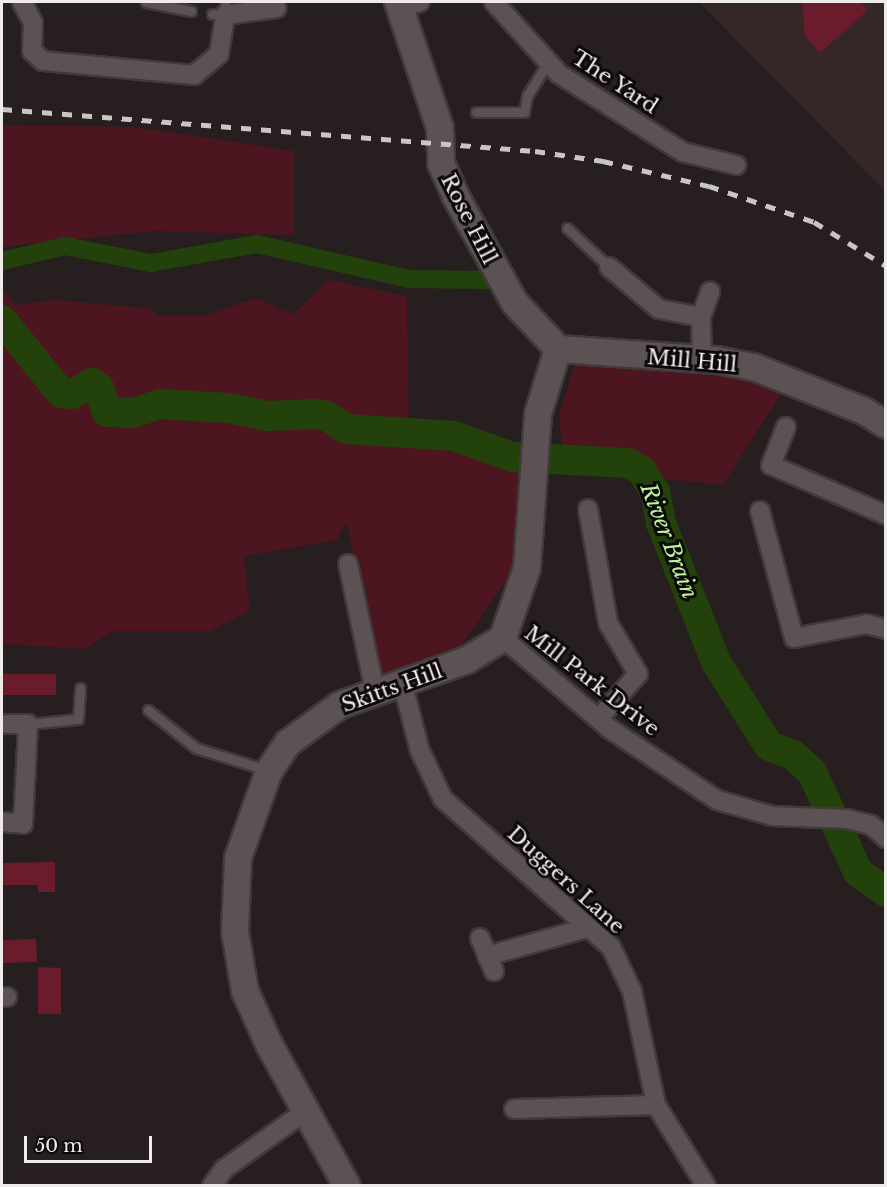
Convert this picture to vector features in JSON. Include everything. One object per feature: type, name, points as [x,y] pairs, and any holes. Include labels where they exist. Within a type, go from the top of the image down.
[{"type":"street","points":[[22,2],[33,23],[32,51],[43,61],[194,75],[215,59],[221,10],[277,8]]},
{"type":"street","name":"The Yard","points":[[494,2],[559,74],[683,152],[736,165]]},
{"type":"street","name":"Rose Hill","points":[[406,4],[440,128],[441,163],[452,188],[515,303],[558,349]]},
{"type":"street","points":[[609,267],[659,309],[701,317]]},
{"type":"street","points":[[702,359],[701,317],[710,292]]},
{"type":"street","points":[[503,638],[527,568],[538,414],[558,349]]},
{"type":"street","name":"Mill Hill","points":[[558,349],[702,359],[754,367],[790,379],[864,411],[885,425]]},
{"type":"street","points":[[786,427],[771,465],[885,515]]},
{"type":"street","points":[[588,509],[608,622],[638,674],[598,719]]},
{"type":"street","points":[[760,511],[794,638],[867,624],[885,629]]},
{"type":"street","points":[[348,564],[375,691]]},
{"type":"street","name":"Skitts Hill","points":[[347,1185],[306,1111],[245,991],[235,932],[238,858],[269,771],[288,743],[340,705],[375,691],[403,686],[467,660],[503,638]]},
{"type":"street","name":"Mill Park Drive","points":[[503,638],[598,719],[717,800],[772,816],[847,819],[871,825],[885,838]]},
{"type":"street","name":"Duggers Lane","points":[[403,686],[420,751],[443,800],[611,947],[632,991],[656,1105],[706,1185]]},
{"type":"street","points":[[2,822],[23,824],[28,724],[8,724]]},
{"type":"street","points":[[480,938],[491,964],[587,928]]},
{"type":"street","points":[[514,1108],[656,1105]]},
{"type":"street","points":[[212,1185],[224,1169],[306,1111]]},
{"type":"lane","points":[[146,2],[191,11]]},
{"type":"lane","points":[[476,112],[524,112],[527,96],[548,63]]},
{"type":"lane","points":[[567,228],[609,267]]},
{"type":"lane","points":[[28,724],[78,720],[80,688]]},
{"type":"lane","points":[[148,710],[196,748],[269,771]]},
{"type":"shaded area","points":[[699,2],[885,2],[885,191]]},
{"type":"shaded area","points":[[2,125],[135,127],[294,151],[294,235],[154,231],[2,247]]},
{"type":"shaded area","points":[[329,280],[407,296],[409,441],[425,442],[519,469],[519,562],[461,645],[443,657],[380,680],[366,629],[347,521],[337,540],[244,556],[250,611],[210,631],[114,631],[84,649],[2,644],[2,288],[15,305],[53,300],[148,308],[159,316],[204,316],[255,298],[293,314]]},
{"type":"shaded area","points":[[558,349],[701,369],[784,389],[723,485],[647,477],[624,451],[562,448],[559,415],[574,367]]},
{"type":"building","points":[[802,2],[860,2],[868,10],[820,53],[805,36]]},
{"type":"building","points":[[2,674],[56,674],[56,695],[2,695]]},
{"type":"building","points":[[55,862],[55,892],[38,892],[38,885],[2,885],[2,863]]},
{"type":"building","points":[[36,939],[37,962],[2,963],[2,940]]},
{"type":"building","points":[[38,967],[61,968],[61,1014],[38,1014]]},
{"type":"waterway","points":[[2,261],[65,246],[151,263],[257,244],[409,279],[486,280]]},
{"type":"waterway","name":"River Brain","points":[[2,320],[61,393],[72,394],[92,383],[99,388],[107,412],[133,413],[160,404],[228,408],[268,416],[315,414],[327,416],[346,429],[454,436],[512,457],[628,463],[642,471],[655,492],[661,523],[716,662],[769,746],[793,755],[812,772],[858,872],[886,892]]},
{"type":"railway","points":[[2,109],[535,151],[603,161],[709,186],[814,222],[886,266]]}]
